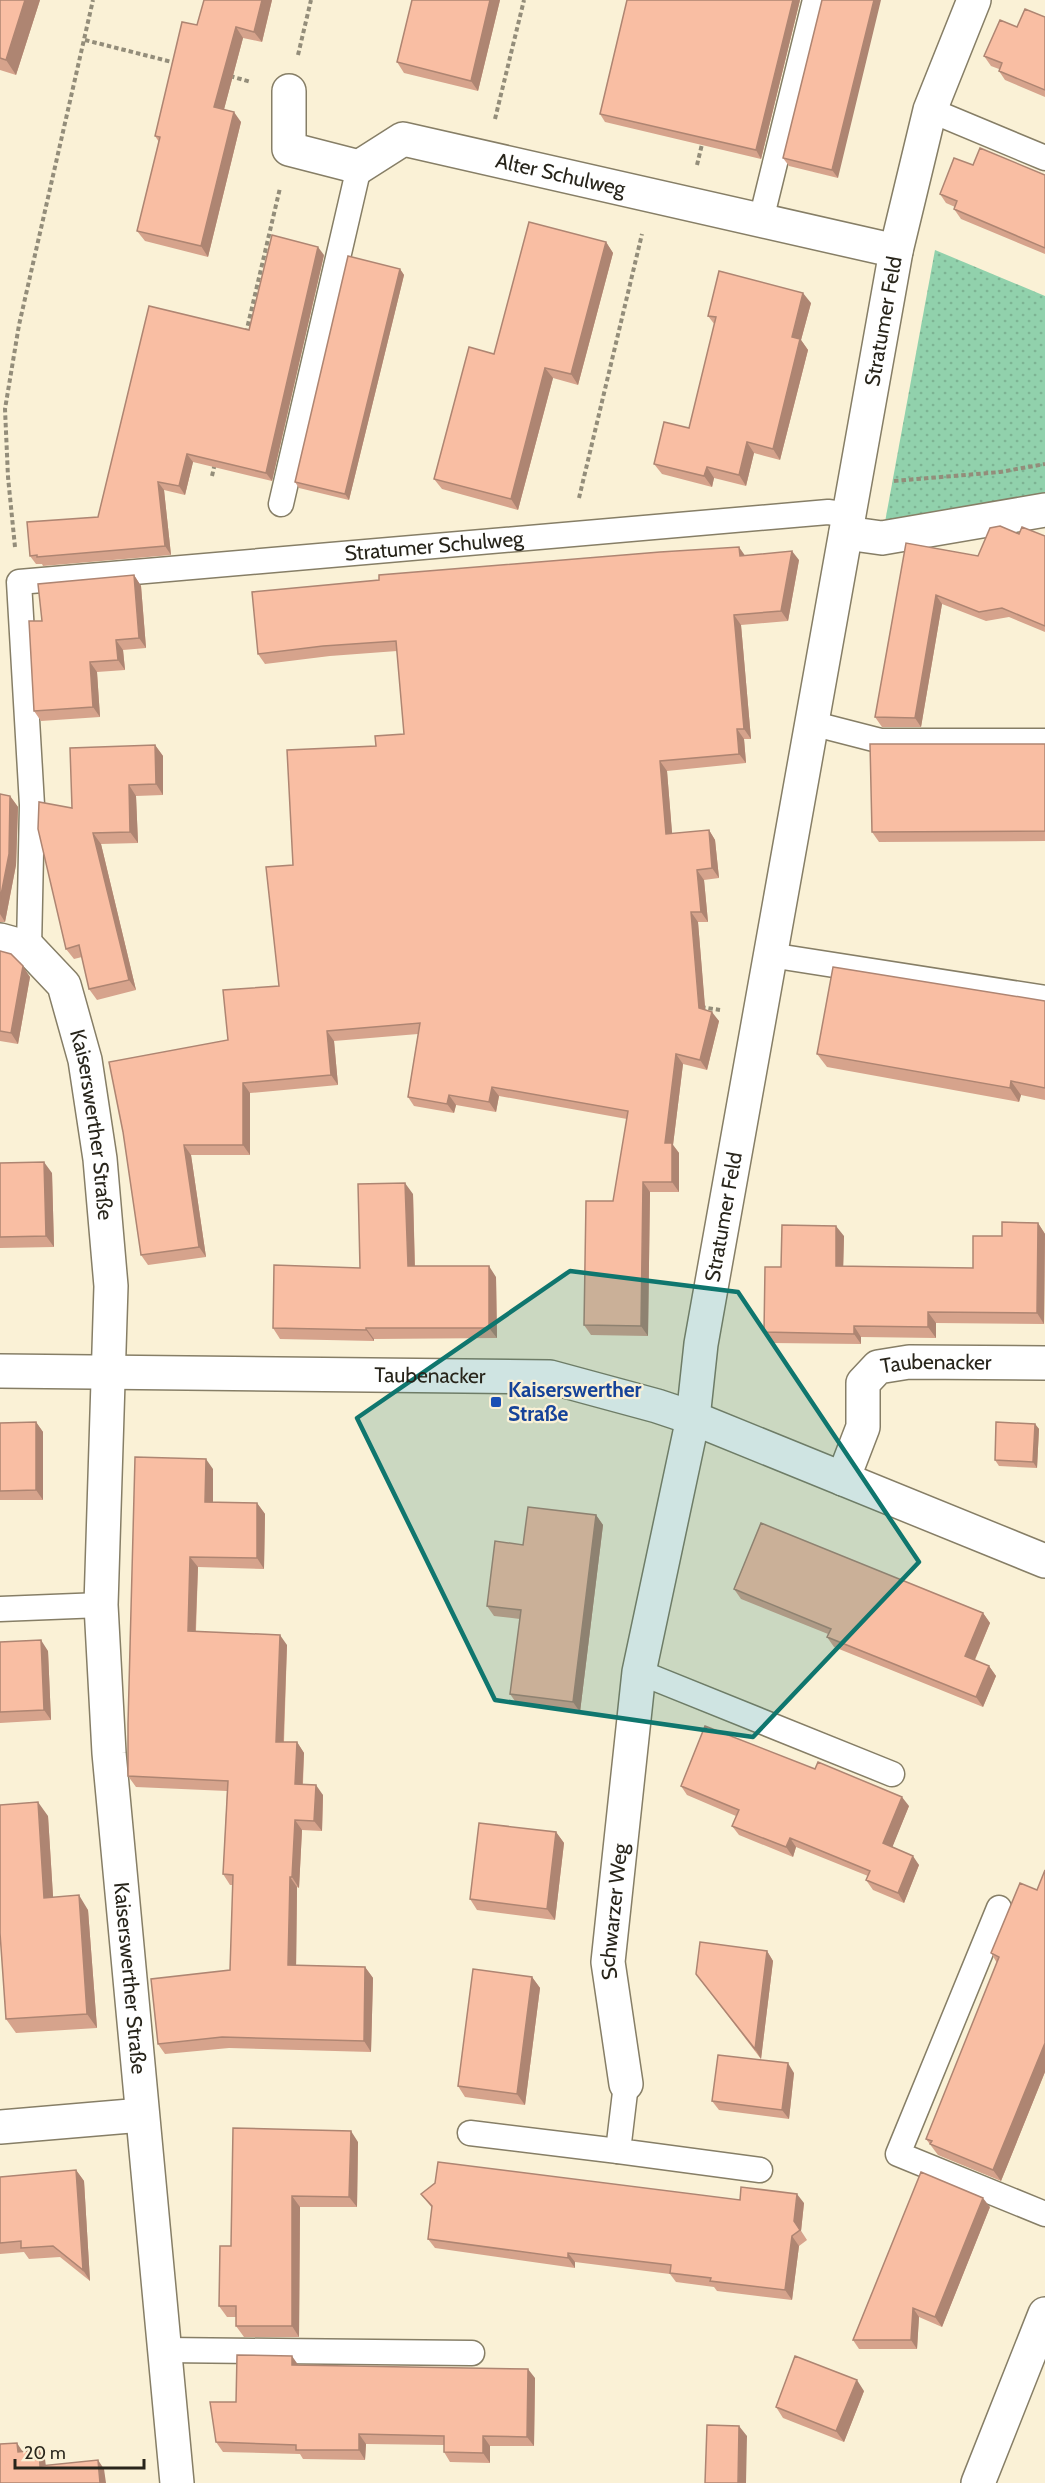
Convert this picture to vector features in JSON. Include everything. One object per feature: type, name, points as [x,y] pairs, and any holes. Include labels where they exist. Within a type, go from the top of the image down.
[{"type":"street","name":"Stratumer Feld","points":[[693,1418],[700,1344],[896,251],[930,110],[974,0]]},
{"type":"street","points":[[289,91],[289,149],[359,167]]},
{"type":"street","name":"Alter Schulweg","points":[[359,167],[403,139],[896,251]]},
{"type":"street","points":[[850,514],[882,538],[1045,510]]},
{"type":"street","name":"Kaiserswerther Straße","points":[[14,944],[64,985],[85,1060],[100,1159],[111,1286],[101,1605],[109,1753],[177,2483]]},
{"type":"street","name":"Taubenacker","points":[[843,1479],[863,1427],[863,1383],[878,1367],[909,1362],[1045,1363]]},
{"type":"street","name":"Taubenacker","points":[[0,1371],[109,1370],[550,1377],[693,1418],[1045,1560]]},
{"type":"street","name":"Schwarzer Weg","points":[[626,2084],[608,1962],[639,1672],[693,1418]]},
{"type":"street","points":[[0,2127],[142,2115]]},
{"type":"street","points":[[978,2483],[1045,2314]]},
{"type":"lane","points":[[761,220],[815,0]]},
{"type":"lane","points":[[930,110],[1045,158]]},
{"type":"lane","points":[[281,504],[359,167]]},
{"type":"lane","name":"Stratumer Schulweg","points":[[19,582],[828,512],[850,514]]},
{"type":"lane","name":"Kaiserswerther Straße","points":[[14,944],[32,805],[19,582]]},
{"type":"lane","points":[[812,723],[881,741],[1045,741]]},
{"type":"lane","points":[[770,955],[1045,998]]},
{"type":"lane","points":[[0,1609],[101,1605]]},
{"type":"lane","points":[[639,1672],[892,1774]]},
{"type":"lane","points":[[999,1908],[898,2154],[1045,2214]]},
{"type":"lane","name":"Schwarzer Weg","points":[[618,2151],[626,2084]]},
{"type":"lane","points":[[470,2133],[760,2170]]},
{"type":"lane","points":[[165,2350],[472,2354]]},
{"type":"path","points":[[19,582],[8,477],[5,409],[19,325],[93,0]]},
{"type":"path","points":[[222,74],[289,91],[311,0]]},
{"type":"path","points":[[485,158],[524,0]]},
{"type":"path","points":[[85,40],[188,66]]},
{"type":"path","points":[[688,204],[704,136]]},
{"type":"path","points":[[245,336],[289,149]]},
{"type":"path","points":[[577,504],[652,195]]},
{"type":"path","points":[[212,476],[218,453]]},
{"type":"path","points":[[850,514],[892,482],[1000,472],[1045,464]]},
{"type":"path","points":[[0,477],[8,477]]},
{"type":"path","points":[[689,1008],[701,1007],[759,1017]]},
{"type":"highlighted area","points":[[570,1271],[738,1292],[919,1562],[753,1737],[495,1700],[357,1418]]},
{"type":"green space","points":[[935,250],[1045,296],[1045,493],[885,522]]},
{"type":"building","points":[[0,0],[25,0],[6,60],[0,58]]},
{"type":"building","points":[[204,0],[262,0],[254,32],[236,27],[214,107],[234,112],[201,246],[137,231],[160,137],[155,136],[182,22],[197,25]]},
{"type":"building","points":[[412,0],[490,0],[471,81],[397,62]]},
{"type":"building","points":[[627,0],[793,0],[756,150],[600,114]]},
{"type":"building","points":[[822,0],[874,0],[832,170],[783,158]]},
{"type":"building","points":[[1025,9],[1045,17],[1045,90],[999,71],[1002,63],[984,56],[1000,20],[1017,27]]},
{"type":"building","points":[[980,148],[1045,175],[1045,248],[954,209],[957,201],[940,194],[954,158],[973,165]]},
{"type":"building","points":[[529,222],[606,242],[571,374],[545,368],[511,499],[434,479],[469,347],[494,354]]},
{"type":"building","points":[[272,235],[318,247],[266,473],[187,454],[179,486],[158,482],[165,546],[30,556],[27,522],[98,517],[149,306],[249,330]]},
{"type":"building","points":[[348,256],[400,269],[345,494],[295,482]]},
{"type":"building","points":[[719,271],[803,293],[792,337],[800,339],[773,449],[747,442],[739,475],[707,467],[704,476],[654,464],[664,422],[689,428],[716,317],[708,316]]},
{"type":"building","points":[[1000,526],[1019,534],[1022,527],[1045,536],[1045,626],[1002,608],[979,612],[936,595],[915,718],[875,717],[906,543],[978,556],[990,528]]},
{"type":"building","points":[[739,547],[740,556],[792,551],[781,611],[734,615],[744,729],[737,729],[739,754],[660,761],[666,834],[709,830],[712,868],[697,870],[701,912],[691,912],[699,1008],[712,1012],[700,1060],[676,1054],[665,1143],[672,1143],[672,1182],[643,1182],[641,1326],[584,1325],[586,1201],[613,1201],[628,1111],[492,1087],[489,1102],[449,1095],[447,1104],[408,1097],[420,1023],[327,1031],[331,1075],[243,1083],[243,1145],[184,1145],[199,1247],[141,1255],[123,1132],[109,1062],[228,1040],[223,990],[279,986],[266,867],[293,865],[287,750],[376,746],[375,736],[404,734],[396,641],[323,646],[258,654],[252,592],[379,580],[379,575]]},
{"type":"building","points":[[134,575],[139,638],[116,640],[118,660],[90,662],[93,707],[34,711],[29,621],[42,621],[38,584]]},
{"type":"building","points":[[870,744],[1045,744],[1045,831],[872,832]]},
{"type":"building","points":[[155,745],[156,784],[129,785],[130,832],[93,833],[129,980],[89,989],[79,945],[66,949],[38,829],[39,802],[72,808],[70,748]]},
{"type":"building","points":[[0,794],[10,796],[9,854],[0,900]]},
{"type":"building","points":[[0,951],[11,954],[23,966],[11,1033],[0,1031]]},
{"type":"building","points":[[833,967],[1045,1001],[1045,1088],[1011,1081],[1010,1088],[817,1054]]},
{"type":"building","points":[[44,1162],[46,1236],[0,1237],[0,1163]]},
{"type":"building","points":[[405,1183],[408,1266],[489,1266],[489,1328],[366,1328],[366,1330],[273,1328],[274,1265],[360,1268],[358,1184]]},
{"type":"building","points":[[1002,1222],[1038,1223],[1037,1313],[928,1312],[928,1327],[854,1326],[854,1334],[764,1332],[765,1267],[781,1267],[782,1225],[836,1226],[836,1266],[973,1268],[973,1236],[1002,1236]]},
{"type":"building","points":[[36,1422],[36,1490],[0,1491],[0,1423]]},
{"type":"building","points":[[996,1422],[1035,1424],[1033,1462],[995,1460]]},
{"type":"building","points":[[135,1457],[206,1459],[205,1502],[257,1503],[257,1558],[190,1557],[188,1631],[280,1635],[276,1742],[297,1742],[295,1784],[316,1785],[314,1821],[295,1820],[292,1877],[290,1877],[288,1965],[365,1967],[364,2041],[222,2037],[158,2044],[151,1979],[230,1970],[233,1875],[223,1874],[228,1781],[128,1776]]},
{"type":"building","points":[[528,1507],[596,1515],[573,1702],[510,1694],[521,1610],[487,1606],[495,1541],[523,1545]]},
{"type":"building","points":[[761,1523],[983,1613],[965,1656],[989,1666],[976,1697],[827,1637],[831,1629],[734,1589]]},
{"type":"building","points":[[41,1640],[44,1710],[0,1712],[0,1642]]},
{"type":"building","points":[[705,1726],[815,1769],[818,1762],[902,1797],[883,1843],[913,1856],[898,1893],[866,1880],[870,1871],[790,1838],[786,1847],[732,1826],[739,1810],[681,1786]]},
{"type":"building","points":[[38,1802],[44,1898],[79,1895],[87,2014],[6,2019],[0,1933],[0,1805]]},
{"type":"building","points":[[479,1823],[556,1832],[547,1909],[470,1899]]},
{"type":"building","points":[[1045,1870],[1045,2043],[993,2170],[930,2144],[932,2141],[926,2139],[999,1957],[991,1953],[1020,1883],[1037,1890]]},
{"type":"building","points":[[700,1942],[767,1951],[755,2049],[696,1974]]},
{"type":"building","points":[[473,1969],[532,1977],[517,2094],[458,2086]]},
{"type":"building","points":[[718,2055],[788,2063],[782,2110],[712,2101]]},
{"type":"building","points":[[233,2128],[351,2131],[349,2197],[292,2196],[292,2326],[236,2326],[236,2306],[219,2306],[220,2246],[231,2246]]},
{"type":"building","points":[[438,2162],[740,2200],[741,2187],[797,2194],[794,2221],[800,2230],[792,2236],[785,2290],[710,2281],[711,2278],[670,2273],[671,2265],[568,2253],[568,2258],[428,2239],[432,2206],[421,2194],[435,2183]]},
{"type":"building","points":[[76,2170],[83,2270],[53,2246],[21,2248],[21,2241],[0,2243],[0,2177]]},
{"type":"building","points":[[921,2172],[983,2198],[935,2317],[913,2308],[911,2340],[853,2340]]},
{"type":"building","points":[[237,2355],[292,2356],[292,2365],[528,2369],[527,2437],[483,2436],[483,2453],[444,2452],[444,2436],[359,2434],[359,2450],[296,2450],[296,2445],[216,2442],[210,2402],[236,2402]]},
{"type":"building","points":[[795,2356],[857,2380],[836,2431],[776,2407]]},
{"type":"building","points":[[707,2425],[739,2426],[738,2483],[705,2483]]},
{"type":"building","points":[[17,2443],[18,2452],[39,2450],[40,2466],[98,2460],[100,2483],[0,2483],[0,2444]]},
{"type":"place","name":"Kaiserswerther Straße","points":[[496,1402]]}]
